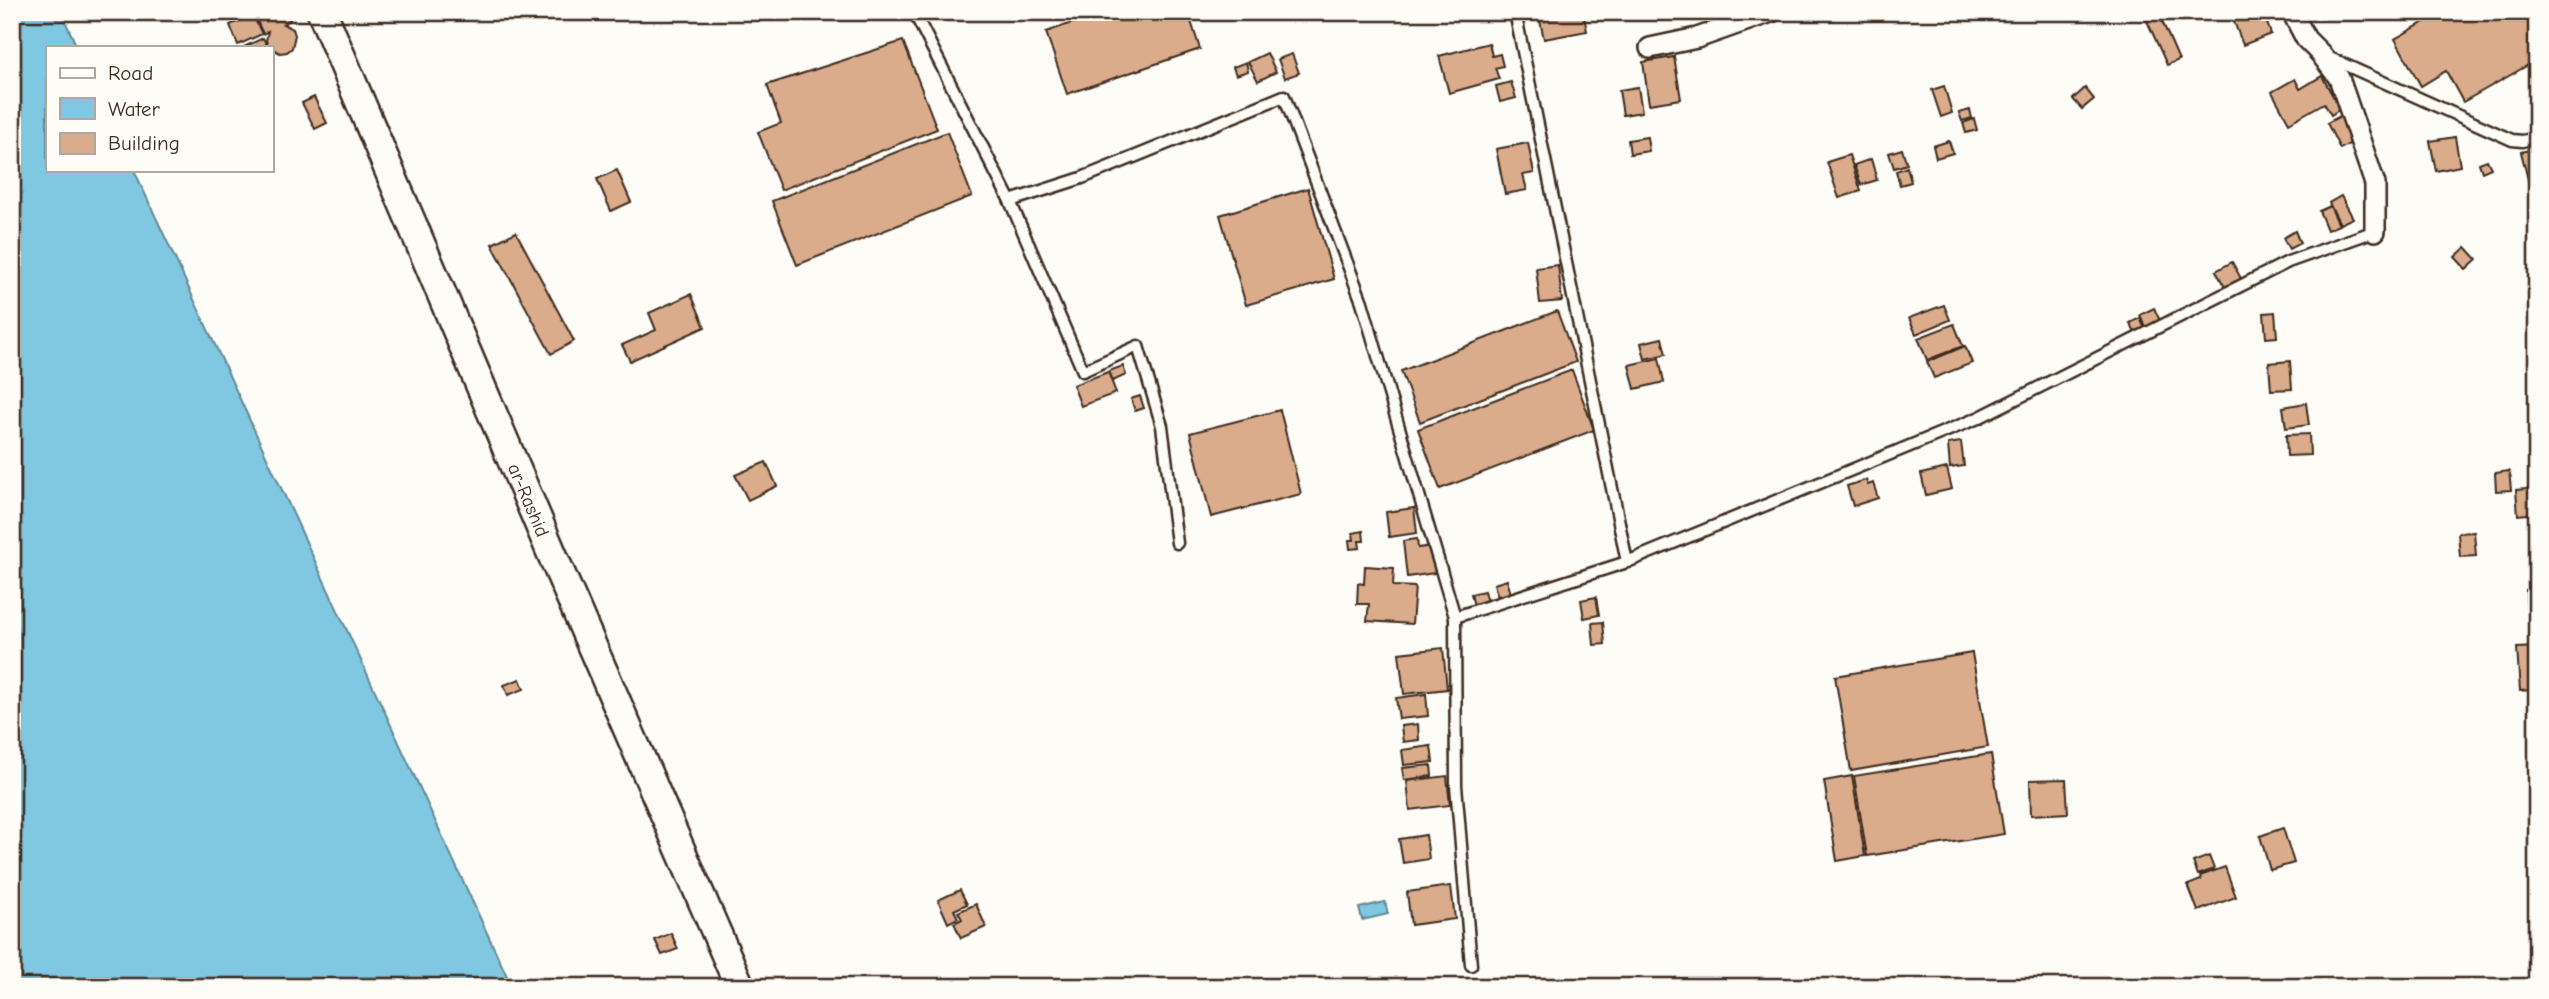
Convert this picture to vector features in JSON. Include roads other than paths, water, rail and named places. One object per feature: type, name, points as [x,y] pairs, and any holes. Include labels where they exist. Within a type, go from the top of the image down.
[{"type":"main road","name":"ar-Rashid","points":[[322,12],[555,561],[740,987]]},
{"type":"street","points":[[1650,48],[1697,38],[1771,12]]},
{"type":"street","points":[[2292,12],[2306,39],[2339,78],[2375,184],[2375,232]]},
{"type":"lane","points":[[914,12],[1010,201],[1083,371],[1138,346],[1163,426],[1177,543]]},
{"type":"lane","points":[[1515,12],[1627,562]]},
{"type":"lane","points":[[2320,53],[2512,140],[2537,138]]},
{"type":"lane","points":[[1010,201],[1082,178],[1284,96],[1362,302],[1454,617],[1456,785],[1471,964]]},
{"type":"lane","points":[[1454,617],[1627,562],[1978,418],[2288,262],[2375,232]]},
{"type":"water","points":[[12,12],[61,12],[77,46],[46,46],[46,172],[135,172],[512,987],[12,987]]},
{"type":"water","points":[[1385,902],[1388,914],[1362,920],[1359,908]]}]
